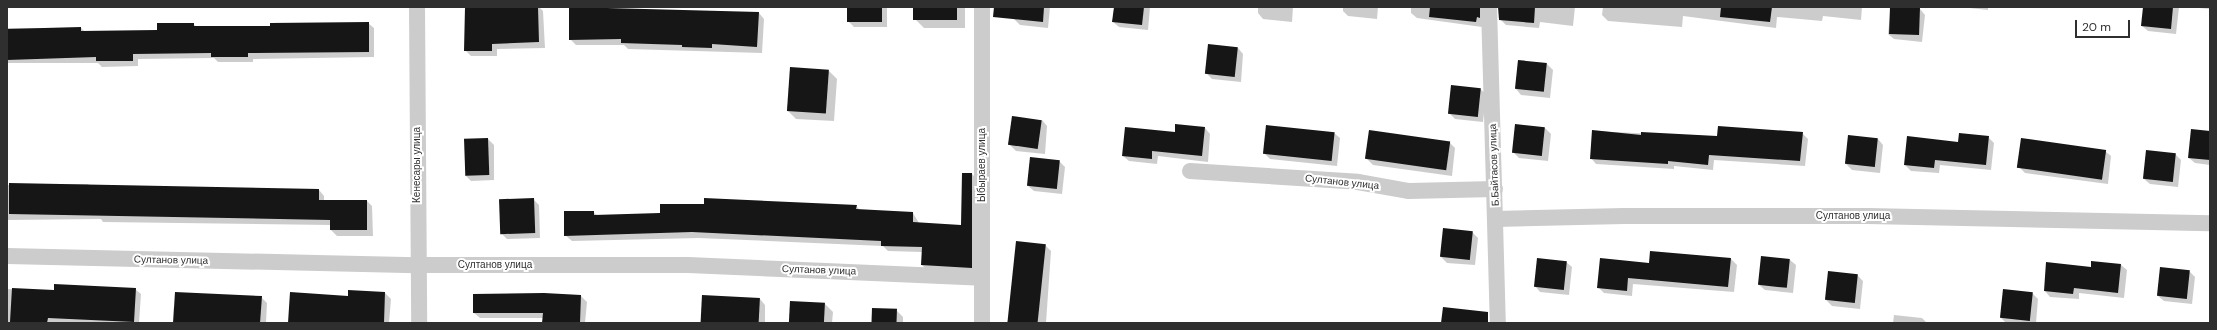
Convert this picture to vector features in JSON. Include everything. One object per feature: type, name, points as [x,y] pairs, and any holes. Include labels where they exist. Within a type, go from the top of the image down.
[{"type":"street","name":"Кенесары улица","points":[[417,7],[417,265],[419,323]]},
{"type":"street","name":"Ыбыраев улица","points":[[982,7],[982,323]]},
{"type":"street","name":"Б.Байтасов улица","points":[[1489,7],[1498,323]]},
{"type":"street","name":"Султанов улица","points":[[1190,171],[1358,182],[1409,191],[1495,189]]},
{"type":"street","name":"Султанов улица","points":[[1496,219],[1624,216],[1868,216],[2210,224]]},
{"type":"street","name":"Султанов улица","points":[[7,256],[417,265],[688,265],[982,278]]},
{"type":"building","points":[[465,7],[538,7],[539,42],[492,44],[492,51],[464,51]]},
{"type":"building","points":[[569,7],[759,12],[757,47],[712,44],[712,48],[682,47],[682,45],[621,43],[621,39],[569,40]]},
{"type":"building","points":[[847,7],[882,7],[882,22],[847,22]]},
{"type":"building","points":[[913,7],[957,7],[957,20],[913,20]]},
{"type":"building","points":[[994,7],[1044,7],[1043,22],[993,17]]},
{"type":"building","points":[[1114,7],[1144,7],[1142,25],[1112,22]]},
{"type":"building","points":[[1430,7],[1480,7],[1480,18],[1477,17],[1476,22],[1429,17]]},
{"type":"building","points":[[1498,7],[1535,7],[1534,23],[1499,20]]},
{"type":"building","points":[[1721,7],[1772,7],[1770,22],[1720,17]]},
{"type":"building","points":[[1890,7],[1920,8],[1919,35],[1889,34]]},
{"type":"building","points":[[2143,7],[2173,7],[2171,29],[2141,26]]},
{"type":"building","points":[[369,22],[369,52],[248,53],[248,57],[211,57],[211,53],[133,54],[133,61],[96,61],[96,57],[7,60],[7,29],[81,27],[81,31],[157,30],[157,23],[194,23],[194,26],[270,26],[270,23]]},
{"type":"building","points":[[1208,44],[1238,47],[1235,77],[1205,74]]},
{"type":"building","points":[[1518,60],[1547,63],[1544,92],[1515,89]]},
{"type":"building","points":[[790,67],[829,70],[826,114],[787,111]]},
{"type":"building","points":[[1451,85],[1481,88],[1478,117],[1448,114]]},
{"type":"building","points":[[1012,116],[1042,120],[1038,149],[1008,145]]},
{"type":"building","points":[[1175,124],[1205,127],[1202,156],[1152,151],[1152,159],[1122,156],[1125,127],[1175,132]]},
{"type":"building","points":[[1515,124],[1545,127],[1542,156],[1512,153]]},
{"type":"building","points":[[1266,125],[1335,132],[1332,161],[1263,154]]},
{"type":"building","points":[[1718,126],[1803,132],[1800,161],[1709,155],[1708,165],[1668,161],[1668,164],[1590,159],[1592,130],[1641,135],[1641,132],[1717,136]]},
{"type":"building","points":[[2191,129],[2210,131],[2210,160],[2188,158]]},
{"type":"building","points":[[1369,130],[1450,141],[1446,170],[1365,159]]},
{"type":"building","points":[[1959,133],[1989,136],[1986,165],[1935,160],[1934,168],[1904,165],[1907,136],[1958,142]]},
{"type":"building","points":[[1848,135],[1878,138],[1875,167],[1845,164]]},
{"type":"building","points":[[488,138],[489,175],[465,176],[464,139]]},
{"type":"building","points":[[2021,138],[2106,150],[2102,180],[2017,168]]},
{"type":"building","points":[[2146,150],[2176,153],[2173,182],[2143,179]]},
{"type":"building","points":[[1030,157],[1060,160],[1057,189],[1027,186]]},
{"type":"building","points":[[962,173],[972,173],[972,268],[921,265],[922,247],[881,246],[881,241],[692,232],[564,236],[564,211],[594,211],[594,215],[660,213],[660,204],[704,204],[704,198],[857,205],[856,209],[913,212],[913,222],[961,225]]},
{"type":"building","points":[[9,183],[319,189],[319,200],[367,200],[367,230],[330,230],[330,220],[9,214]]},
{"type":"building","points":[[534,198],[535,233],[500,234],[499,199]]},
{"type":"building","points":[[1443,228],[1473,231],[1470,260],[1440,257]]},
{"type":"building","points":[[1016,241],[1046,244],[1038,323],[1007,323]]},
{"type":"building","points":[[1650,251],[1731,258],[1728,287],[1628,278],[1627,291],[1597,288],[1600,258],[1649,263]]},
{"type":"building","points":[[1761,256],[1790,259],[1787,288],[1758,285]]},
{"type":"building","points":[[1537,258],[1567,261],[1564,290],[1534,287]]},
{"type":"building","points":[[2091,261],[2121,264],[2118,293],[2074,288],[2073,294],[2044,291],[2046,262],[2091,267]]},
{"type":"building","points":[[2160,267],[2190,270],[2187,299],[2157,296]]},
{"type":"building","points":[[1828,271],[1858,274],[1855,303],[1825,300]]},
{"type":"building","points":[[54,284],[136,288],[134,322],[48,318],[47,323],[10,322],[12,288],[54,290]]},
{"type":"building","points":[[2003,289],[2033,292],[2030,321],[2000,318]]},
{"type":"building","points":[[348,290],[385,292],[384,323],[288,323],[290,292],[348,296]]},
{"type":"building","points":[[175,292],[262,296],[260,323],[173,323]]},
{"type":"building","points":[[544,293],[581,295],[580,323],[542,323],[543,313],[473,313],[473,294]]},
{"type":"building","points":[[702,295],[760,298],[759,323],[701,323]]},
{"type":"building","points":[[790,301],[825,303],[824,323],[789,323]]},
{"type":"building","points":[[1443,307],[1488,312],[1488,323],[1441,323]]},
{"type":"building","points":[[872,308],[897,309],[896,323],[871,323]]}]
